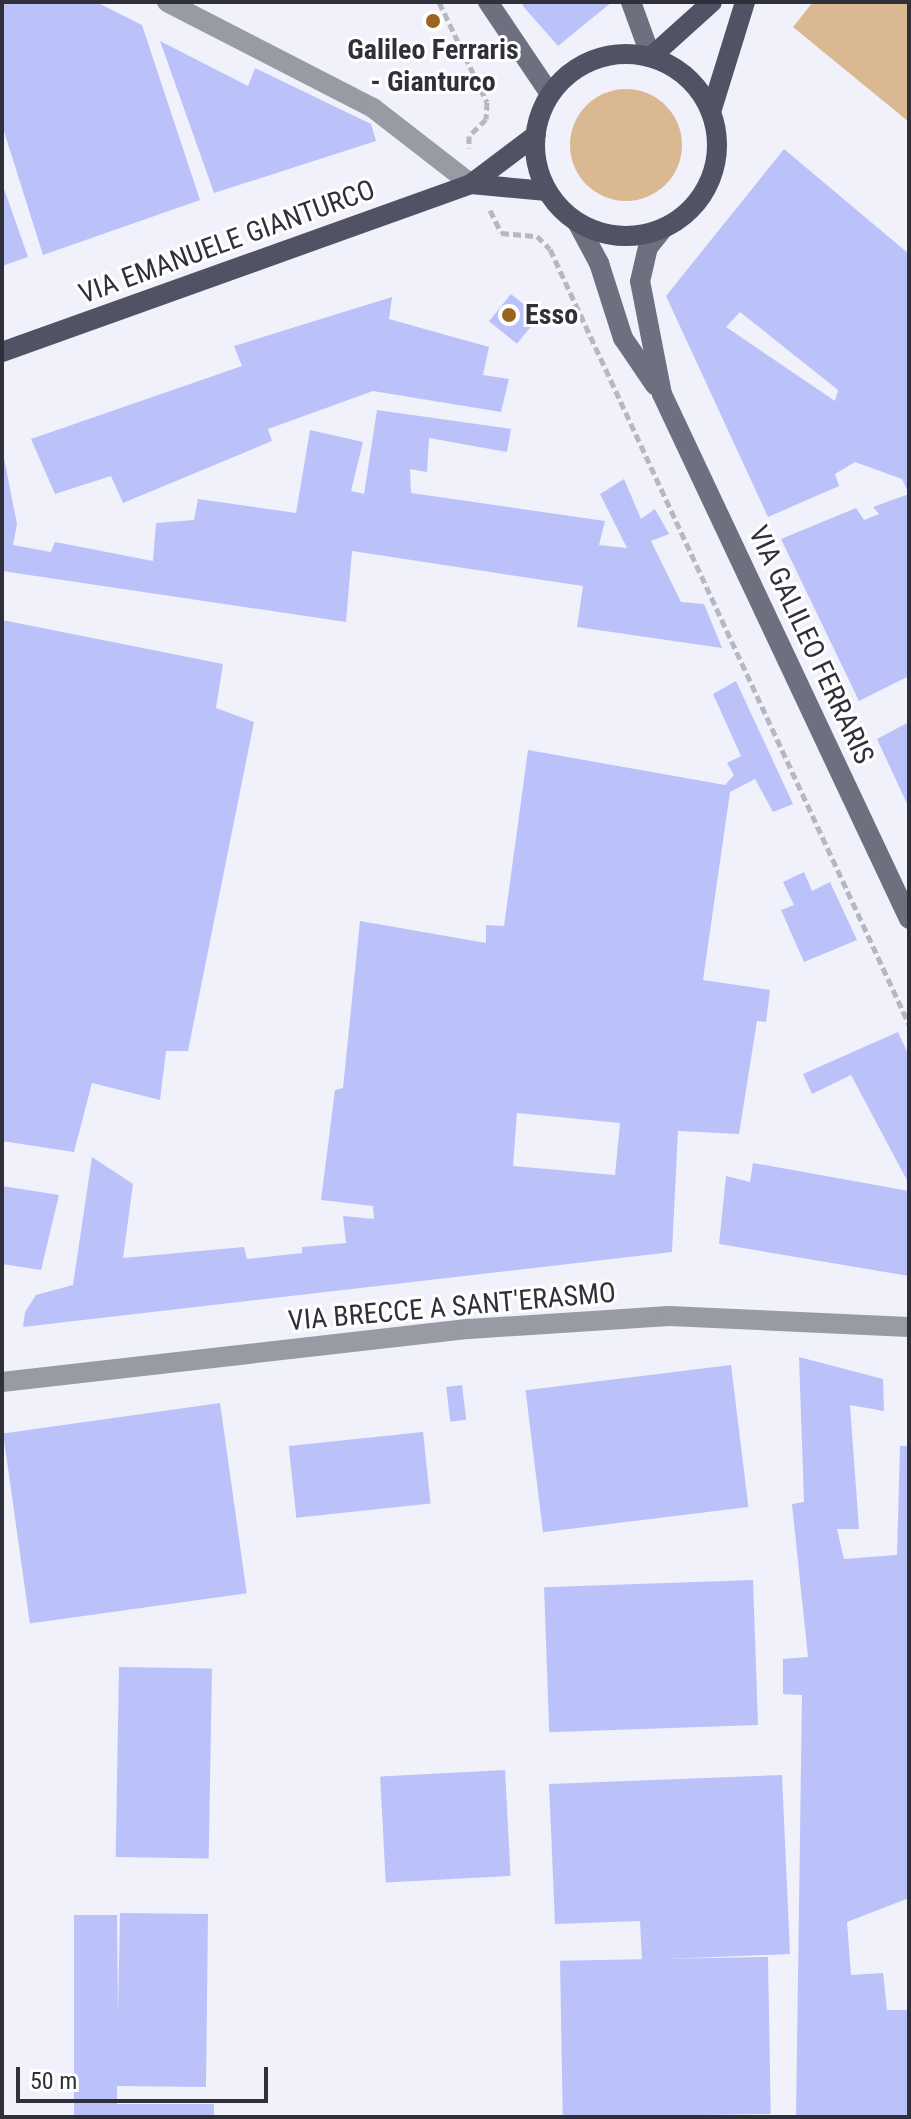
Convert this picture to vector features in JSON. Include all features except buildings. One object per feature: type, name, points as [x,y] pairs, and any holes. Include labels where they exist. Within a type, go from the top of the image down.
[{"type":"main road","points":[[488,2],[550,94]]},
{"type":"main road","points":[[631,2],[651,57]]},
{"type":"main road","points":[[651,57],[712,2]]},
{"type":"main road","points":[[711,112],[745,2]]},
{"type":"main road","points":[[623,54],[651,57],[688,77],[711,112],[718,139],[711,181],[696,205],[662,230],[619,236],[577,222],[547,191],[537,164],[536,135],[550,94],[570,73],[595,59],[623,54]]},
{"type":"main road","name":"VIA EMANUELE GIANTURCO","points":[[2,352],[471,184],[536,135]]},
{"type":"main road","name":"VIA EMANUELE GIANTURCO","points":[[471,184],[547,191]]},
{"type":"main road","name":"VIA GALILEO FERRARIS","points":[[577,222],[599,263],[623,338],[662,394],[909,919]]},
{"type":"main road","name":"VIA GALILEO FERRARIS","points":[[662,230],[648,247],[640,281],[662,394]]},
{"type":"street","points":[[167,2],[373,108],[471,184]]},
{"type":"street","name":"VIA BRECCE A SANT'ERASMO","points":[[2,1382],[469,1329],[669,1316],[909,1327]]},
{"type":"path","points":[[439,2],[487,102],[486,119],[469,136],[470,152]]},
{"type":"path","points":[[492,216],[501,233],[537,236],[550,249],[909,1024]]},
{"type":"shaded area","points":[[813,2],[909,2],[909,122],[793,27]]},
{"type":"shaded area","points":[[626,89],[648,93],[666,105],[678,123],[682,145],[678,167],[666,185],[648,197],[626,201],[604,197],[586,185],[574,167],[570,145],[574,123],[586,105],[604,93]]},
{"type":"place","name":"Galileo Ferraris - Gianturco","points":[[433,21]]},
{"type":"place","name":"Esso","points":[[509,315]]}]
